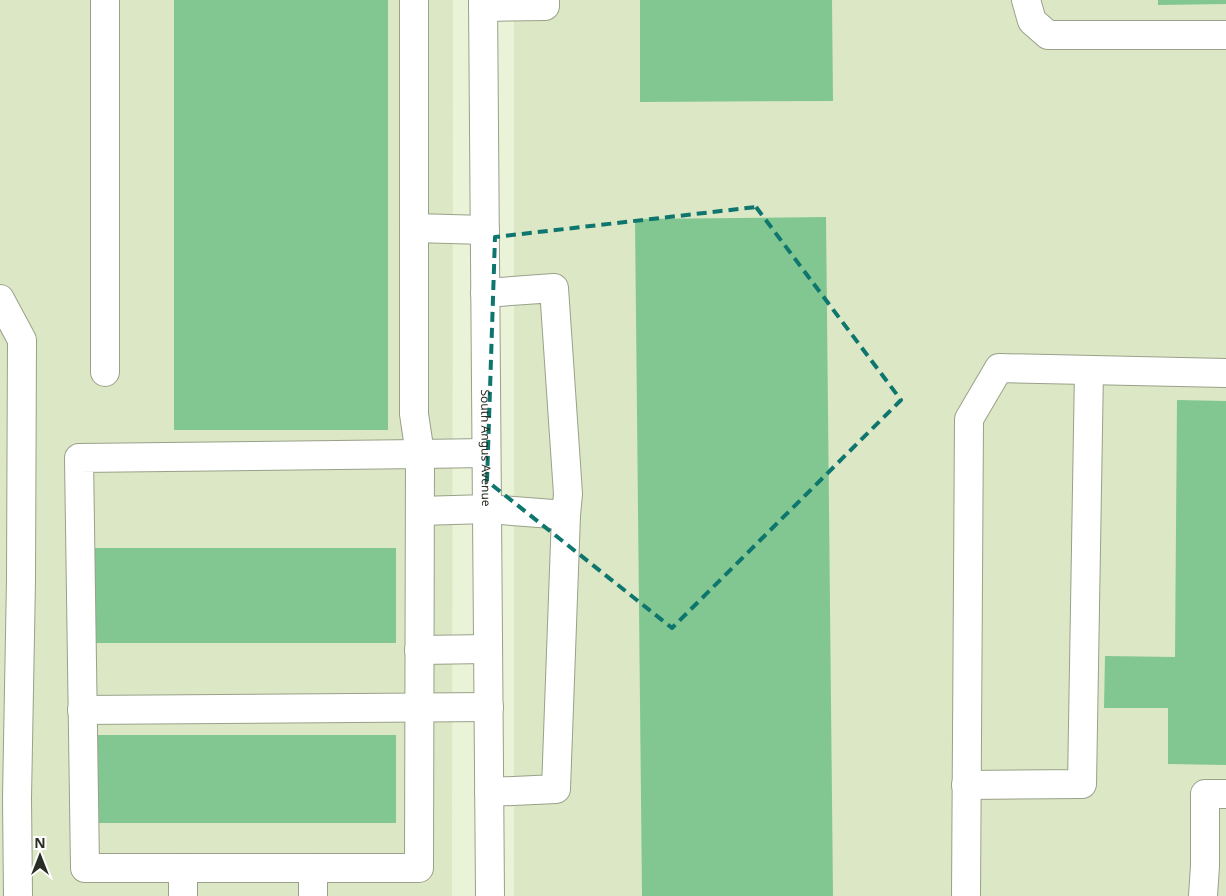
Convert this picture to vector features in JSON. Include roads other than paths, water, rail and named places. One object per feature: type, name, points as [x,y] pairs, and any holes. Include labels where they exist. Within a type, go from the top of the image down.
[{"type":"street","points":[[105,0],[105,372]]},
{"type":"street","points":[[414,0],[414,414],[420,454],[419,868],[85,868],[79,458],[420,454],[486,453]]},
{"type":"street","points":[[483,4],[545,6],[545,0]]},
{"type":"street","points":[[1026,0],[1032,21],[1048,35],[1226,35]]},
{"type":"street","name":"South Angus Avenue","points":[[483,4],[490,896]]},
{"type":"street","points":[[414,228],[485,230]]},
{"type":"street","points":[[485,293],[554,288],[568,494],[556,789],[489,792]]},
{"type":"street","points":[[0,299],[22,340],[22,580],[9,834],[18,896]]},
{"type":"street","points":[[966,896],[969,419],[998,368],[1226,373]]},
{"type":"street","points":[[966,785],[1082,784],[1089,370]]},
{"type":"street","points":[[420,511],[487,510],[566,515]]},
{"type":"street","points":[[420,650],[488,649]]},
{"type":"street","points":[[82,710],[489,707]]},
{"type":"street","points":[[1203,896],[1216,866],[1205,794],[1226,794]]},
{"type":"street","points":[[183,868],[183,896]]},
{"type":"street","points":[[313,868],[313,896]]}]
